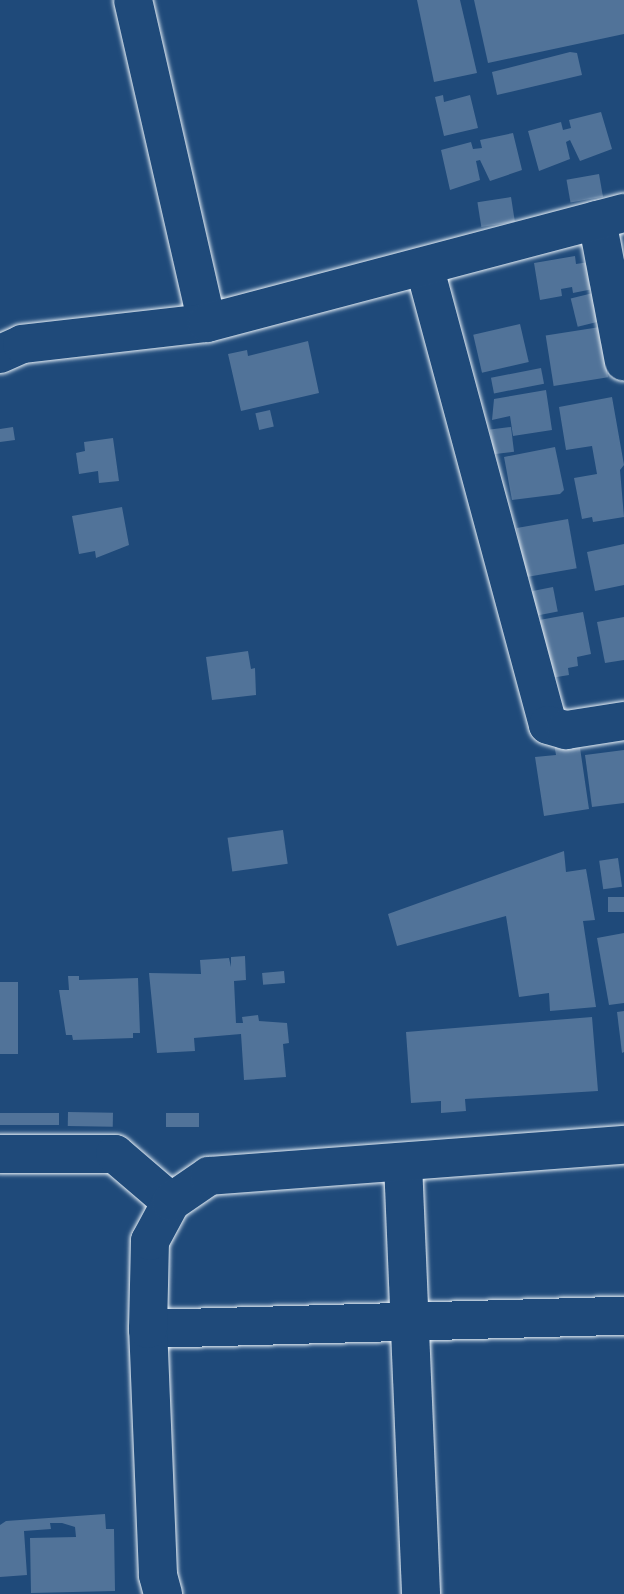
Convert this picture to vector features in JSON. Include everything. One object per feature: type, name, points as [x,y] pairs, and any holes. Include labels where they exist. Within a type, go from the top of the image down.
[{"type":"street","points":[[133,0],[207,323]]},
{"type":"street","points":[[0,355],[22,344],[207,323],[425,269],[610,216],[624,361]]},
{"type":"street","points":[[425,269],[548,724],[566,730],[624,721]]},
{"type":"street","points":[[163,1594],[158,1576],[148,1329],[150,1241],[171,1202],[209,1176],[624,1145]]},
{"type":"street","points":[[0,1154],[115,1154],[171,1202]]},
{"type":"street","points":[[403,1163],[421,1594]]},
{"type":"street","points":[[148,1329],[624,1316]]},
{"type":"building","points":[[417,0],[460,0],[477,73],[434,82]]},
{"type":"building","points":[[474,0],[624,0],[624,34],[488,63]]},
{"type":"building","points":[[570,52],[577,53],[582,75],[497,95],[492,72]]},
{"type":"building","points":[[443,95],[444,102],[470,95],[478,128],[444,136],[435,97]]},
{"type":"building","points":[[601,112],[612,149],[580,161],[570,140],[566,142],[570,159],[539,171],[528,131],[561,122],[563,130],[571,128],[569,120]]},
{"type":"building","points":[[513,133],[522,170],[490,181],[480,160],[476,161],[480,180],[450,190],[441,150],[471,142],[473,149],[482,148],[480,140]]},
{"type":"building","points":[[599,174],[603,197],[570,202],[567,180]]},
{"type":"building","points":[[511,197],[515,222],[481,227],[477,202]]},
{"type":"building","points":[[575,256],[576,264],[589,262],[593,289],[573,293],[572,287],[561,289],[562,296],[540,300],[534,263]]},
{"type":"building","points":[[593,293],[600,321],[578,327],[571,299]]},
{"type":"building","points":[[520,324],[529,362],[482,373],[473,335]]},
{"type":"building","points":[[600,327],[608,377],[554,386],[546,336]]},
{"type":"building","points":[[308,341],[319,393],[241,411],[228,354],[247,350],[248,356]]},
{"type":"building","points":[[541,368],[544,384],[494,393],[491,378]]},
{"type":"building","points":[[546,390],[552,430],[513,436],[510,416],[492,420],[494,399]]},
{"type":"building","points":[[612,397],[624,465],[620,470],[624,517],[593,522],[592,517],[582,519],[574,478],[597,474],[592,446],[566,450],[559,407]]},
{"type":"building","points":[[270,410],[274,427],[259,430],[255,413]]},
{"type":"building","points":[[13,427],[15,440],[0,442],[0,429]]},
{"type":"building","points":[[511,427],[514,452],[493,454],[490,430]]},
{"type":"building","points":[[113,438],[119,481],[99,483],[98,471],[79,474],[76,453],[85,451],[84,442]]},
{"type":"building","points":[[555,447],[564,490],[560,494],[512,500],[504,457]]},
{"type":"building","points":[[122,507],[129,545],[96,558],[95,551],[79,554],[72,516]]},
{"type":"building","points":[[568,519],[577,568],[525,577],[517,528]]},
{"type":"building","points":[[624,544],[624,585],[595,591],[587,552]]},
{"type":"building","points":[[553,587],[558,612],[532,617],[527,592]]},
{"type":"building","points":[[583,612],[591,654],[577,657],[578,666],[568,668],[569,675],[545,679],[534,621]]},
{"type":"building","points":[[624,617],[624,660],[605,663],[597,622]]},
{"type":"building","points":[[248,651],[251,669],[255,668],[256,695],[212,700],[206,657]]},
{"type":"building","points":[[578,734],[589,809],[544,816],[535,757],[556,755],[553,738]]},
{"type":"building","points":[[624,750],[624,803],[592,807],[585,755]]},
{"type":"building","points":[[283,830],[288,864],[232,871],[228,838]]},
{"type":"building","points":[[564,851],[566,872],[586,869],[595,920],[583,921],[596,1007],[550,1011],[549,993],[519,997],[506,916],[397,946],[388,914]]},
{"type":"building","points":[[618,858],[622,887],[603,889],[599,861]]},
{"type":"building","points":[[608,897],[624,897],[624,912],[608,912]]},
{"type":"building","points":[[624,933],[624,1003],[609,1005],[597,938]]},
{"type":"building","points":[[245,956],[246,980],[234,981],[236,1023],[243,1023],[242,1017],[258,1015],[259,1021],[287,1023],[289,1043],[283,1044],[286,1077],[244,1080],[241,1034],[194,1038],[195,1051],[157,1053],[149,973],[201,974],[200,960],[229,958],[231,967],[231,957]]},
{"type":"building","points":[[284,971],[285,983],[263,985],[262,973]]},
{"type":"building","points":[[68,976],[79,976],[79,980],[138,978],[140,1033],[133,1033],[133,1038],[73,1040],[72,1035],[66,1035],[59,990],[69,990]]},
{"type":"building","points":[[0,982],[18,982],[18,1054],[0,1054]]},
{"type":"building","points":[[624,1011],[624,1052],[622,1053],[617,1012]]},
{"type":"building","points":[[592,1017],[598,1091],[465,1099],[466,1111],[441,1113],[441,1101],[411,1103],[406,1032]]},
{"type":"building","points":[[68,1112],[113,1113],[113,1127],[68,1126]]},
{"type":"building","points":[[0,1113],[59,1113],[59,1125],[0,1125]]},
{"type":"building","points":[[166,1113],[199,1113],[199,1127],[166,1127]]},
{"type":"building","points":[[105,1514],[106,1529],[114,1529],[115,1591],[31,1593],[30,1538],[76,1537],[75,1527],[62,1523],[50,1523],[51,1529],[24,1531],[27,1575],[0,1577],[0,1525],[6,1521]]}]
